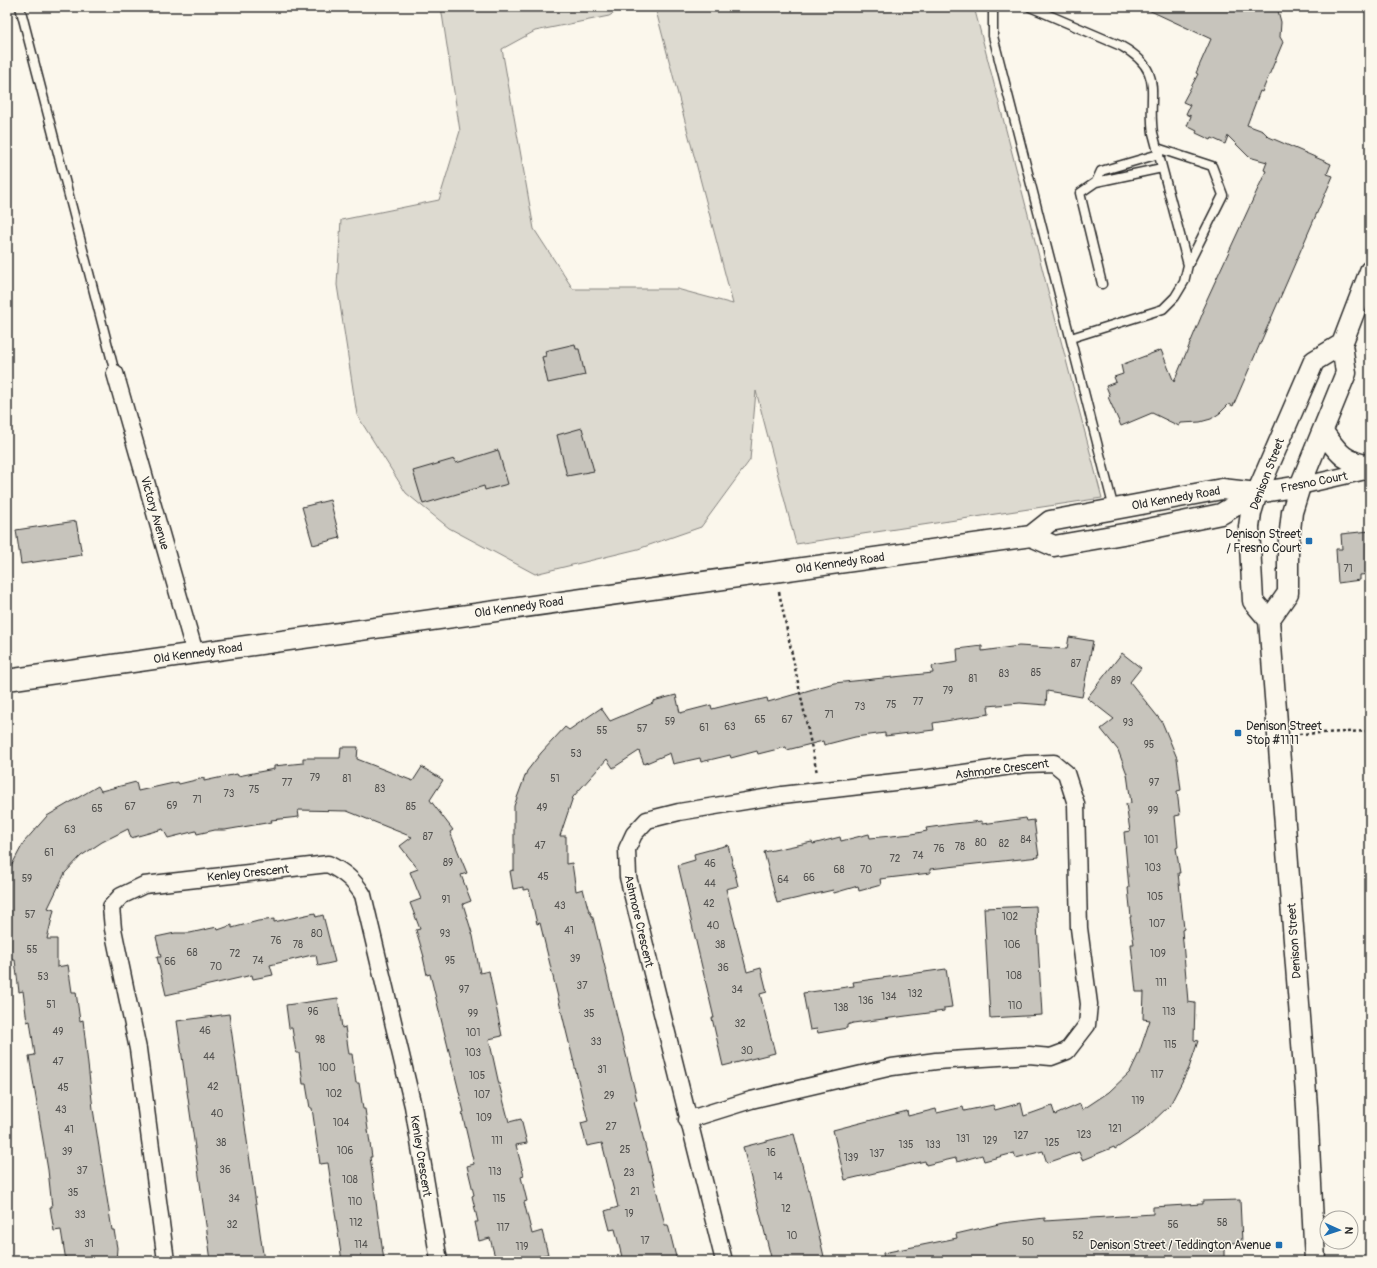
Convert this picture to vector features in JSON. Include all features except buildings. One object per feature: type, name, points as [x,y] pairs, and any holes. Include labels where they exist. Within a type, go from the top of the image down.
[{"type":"street","points":[[1269,620],[1288,593],[1289,530],[1292,512],[1300,486],[1346,373],[1342,344],[1370,271]]},
{"type":"street","name":"Denison Street","points":[[1315,1261],[1307,1107],[1269,620],[1253,601],[1249,527],[1251,513],[1257,493],[1314,361],[1342,344]]},
{"type":"street","name":"Victory Avenue","points":[[115,373],[195,653]]},
{"type":"street","points":[[1323,432],[1341,455],[1352,463],[1370,466]]},
{"type":"street","name":"Fresno Court","points":[[1257,493],[1300,486],[1370,470]]},
{"type":"street","name":"Old Kennedy Road","points":[[1031,536],[1050,520],[1222,488],[1257,493]]},
{"type":"street","name":"Old Kennedy Road","points":[[7,680],[636,590],[1031,536],[1054,546],[1129,533],[1221,514],[1257,493]]},
{"type":"street","name":"Ashmore Crescent","points":[[687,1120],[750,1100],[892,1067],[936,1060],[1030,1055],[1051,1057],[1067,1052],[1087,1025],[1089,1004],[1079,928],[1076,804],[1066,773],[1054,762],[1026,764],[929,778],[821,791],[679,812],[647,820],[634,834],[627,849],[628,877],[687,1120],[724,1261]]},
{"type":"street","name":"Kenley Crescent","points":[[166,1261],[138,1049],[113,929],[111,907],[121,896],[144,885],[328,864],[343,872],[355,882],[363,895],[413,1106],[419,1150],[439,1261]]},
{"type":"lane","points":[[20,7],[115,373]]},
{"type":"lane","points":[[993,7],[993,36],[1114,509]]},
{"type":"lane","points":[[1030,7],[1121,46],[1133,53],[1143,63],[1150,75],[1153,89],[1151,118],[1158,151],[1188,265]]},
{"type":"lane","points":[[1071,338],[1163,309],[1175,297],[1184,282],[1188,265],[1223,195],[1212,166],[1158,151],[1101,171],[1096,182]]},
{"type":"lane","points":[[1102,284],[1080,192],[1096,182],[1162,168]]},
{"type":"path","points":[[774,572],[821,791]]},
{"type":"path","points":[[1318,733],[1370,731]]},
{"type":"shaded area","points":[[441,7],[624,7],[609,16],[535,31],[502,49],[534,229],[573,289],[677,289],[733,304],[655,7],[974,7],[1102,498],[796,544],[756,391],[750,460],[701,527],[638,549],[535,574],[449,528],[406,493],[357,415],[337,285],[341,220],[439,200],[460,131]]},
{"type":"place","name":"Denison Street / Fresno Court","points":[[1309,541]]},
{"type":"place","name":"Denison Street Stop #1111","points":[[1238,733]]},
{"type":"place","name":"Denison Street / Teddington Avenue","points":[[1279,1245]]}]
